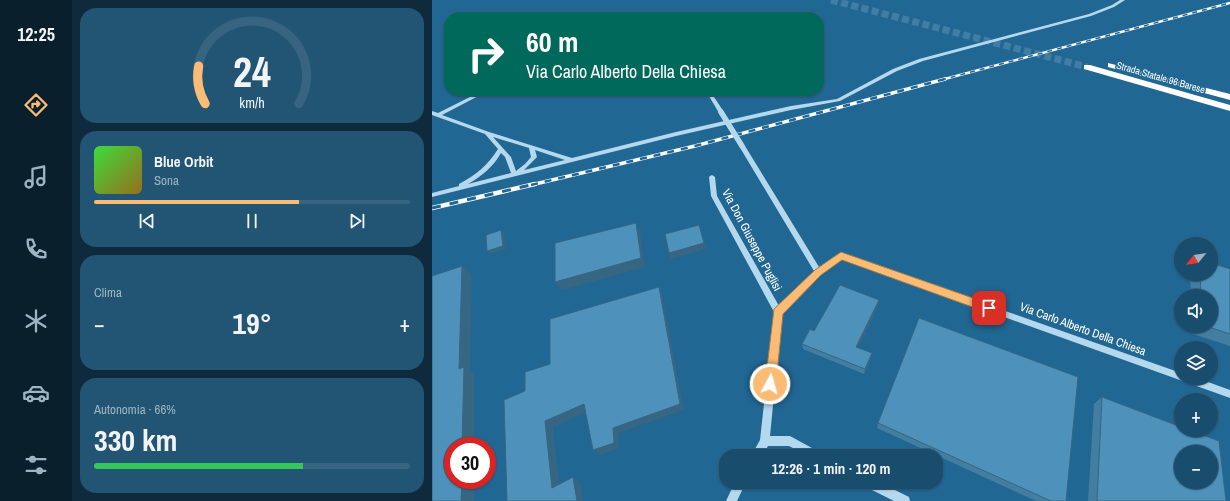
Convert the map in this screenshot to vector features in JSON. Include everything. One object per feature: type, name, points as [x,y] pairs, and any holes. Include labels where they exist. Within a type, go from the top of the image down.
[{"type":"highway","name":"Strada Statale 96 Barese","points":[[1093,60],[1230,97]]},
{"type":"highway","name":"Strada Statale 96 Barese","points":[[1086,66],[1230,108]]},
{"type":"street","points":[[432,195],[764,114],[838,100],[896,70],[921,60],[1090,15],[1113,6],[1123,0]]},
{"type":"street","points":[[438,115],[476,96]]},
{"type":"street","points":[[711,96],[818,272],[778,312],[764,441],[760,449]]},
{"type":"street","points":[[432,113],[487,133],[572,160]]},
{"type":"street","points":[[487,133],[500,150],[508,157],[514,174]]},
{"type":"street","points":[[514,174],[527,165],[534,157],[532,147]]},
{"type":"street","points":[[448,191],[476,178],[492,164],[500,150]]},
{"type":"street","name":"Via Don Giuseppe Puglisi","points":[[712,177],[714,196],[778,312]]},
{"type":"street","name":"Via Carlo Alberto Della Chiesa","points":[[818,272],[841,256],[1174,375]]},
{"type":"street","points":[[1205,385],[1230,394]]},
{"type":"street","points":[[764,441],[790,442],[804,449]]},
{"type":"street","points":[[731,501],[737,489]]},
{"type":"street","points":[[882,489],[905,501]]},
{"type":"building","points":[[636,223],[641,258],[555,282],[555,243]]},
{"type":"building","points":[[699,225],[704,243],[669,253],[665,234]]},
{"type":"building","points":[[501,230],[503,246],[487,251],[486,235]]},
{"type":"building","points":[[1218,265],[1230,269],[1230,334],[1218,330],[1218,289],[1201,289],[1200,281],[1218,281]]},
{"type":"building","points":[[462,266],[459,369],[464,367],[462,437],[444,437],[444,489],[462,489],[461,501],[432,501],[432,276]]},
{"type":"building","points":[[840,285],[879,300],[856,347],[872,353],[865,369],[802,344],[810,329],[814,331]]},
{"type":"building","points":[[659,287],[680,404],[613,428],[614,443],[593,450],[584,404],[545,421],[552,488],[573,477],[577,501],[507,501],[504,400],[525,391],[525,372],[550,364],[550,319]]},
{"type":"building","points":[[919,318],[1078,377],[1066,501],[1051,501],[943,452],[943,449],[936,449],[878,423]]},
{"type":"building","points":[[1102,397],[1174,424],[1174,437],[1208,437],[1219,441],[1226,501],[1097,501]]},
{"type":"tunnel","points":[[831,0],[1087,67]]},
{"type":"railway","points":[[941,80],[1230,3]]},
{"type":"railway","points":[[531,185],[695,146],[945,79]]},
{"type":"railway","points":[[432,208],[535,184]]},
{"type":"route","points":[[770,384],[778,312],[818,272],[841,256],[989,308]]}]
